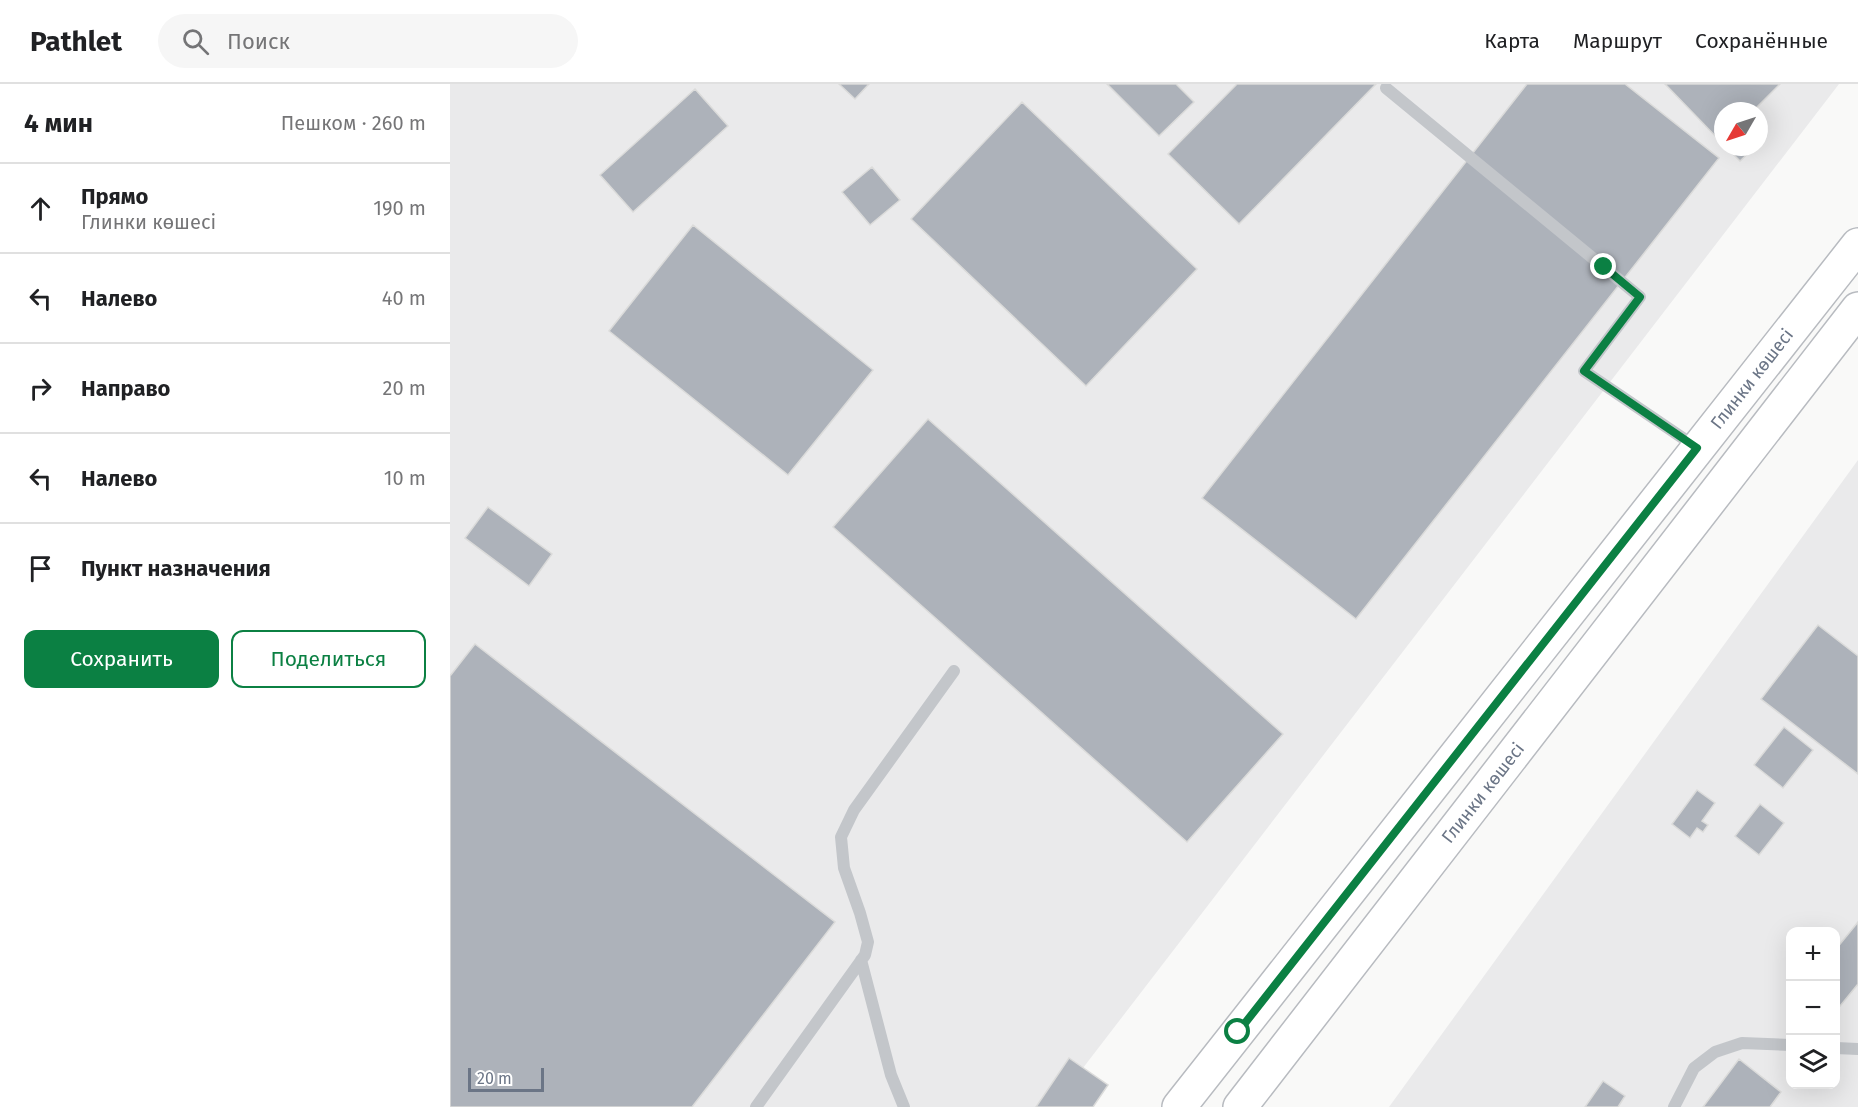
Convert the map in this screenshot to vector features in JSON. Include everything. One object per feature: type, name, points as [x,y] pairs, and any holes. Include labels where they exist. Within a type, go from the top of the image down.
[{"type":"main road","name":"Глинки көшесі","points":[[1179,1107],[1858,245]]},
{"type":"main road","name":"Глинки көшесі","points":[[1240,1107],[1858,309]]},
{"type":"lane","points":[[1386,88],[1640,297],[1584,371],[1697,448]]},
{"type":"lane","points":[[756,1107],[865,955],[868,942],[844,868],[841,837],[854,810],[954,671]]},
{"type":"lane","points":[[861,960],[891,1075],[904,1107]]},
{"type":"lane","points":[[1674,1107],[1694,1068],[1715,1052],[1742,1043],[1786,1046]]},
{"type":"lane","points":[[1840,1048],[1858,1049]]},
{"type":"shaded area","points":[[450,84],[1839,84],[1053,1107],[450,1107]]},
{"type":"shaded area","points":[[1858,460],[1858,1107],[1389,1107]]},
{"type":"building","points":[[839,84],[869,84],[855,99]]},
{"type":"building","points":[[1107,84],[1176,84],[1194,102],[1159,136]]},
{"type":"building","points":[[1237,84],[1376,84],[1239,224],[1168,154]]},
{"type":"building","points":[[1527,84],[1625,84],[1719,158],[1356,619],[1202,498]]},
{"type":"building","points":[[1665,84],[1780,84],[1762,102],[1714,102],[1714,135]]},
{"type":"building","points":[[695,89],[728,126],[633,212],[600,175]]},
{"type":"building","points":[[1022,102],[1197,269],[1086,386],[911,219]]},
{"type":"building","points":[[1735,156],[1745,156],[1740,161]]},
{"type":"building","points":[[872,167],[900,200],[870,225],[842,192]]},
{"type":"building","points":[[693,225],[873,370],[788,475],[609,331]]},
{"type":"building","points":[[928,419],[1283,734],[1187,842],[833,527]]},
{"type":"building","points":[[488,507],[552,554],[529,586],[465,538]]},
{"type":"building","points":[[1818,625],[1858,656],[1858,774],[1761,699]]},
{"type":"building","points":[[475,644],[835,922],[692,1107],[450,1107],[450,676]]},
{"type":"building","points":[[1784,727],[1813,750],[1783,788],[1754,765]]},
{"type":"building","points":[[1697,790],[1715,803],[1702,821],[1708,825],[1703,832],[1697,828],[1690,838],[1672,824]]},
{"type":"building","points":[[1760,804],[1784,823],[1759,855],[1735,836]]},
{"type":"building","points":[[1858,922],[1858,984],[1840,1006],[1840,981],[1840,944]]},
{"type":"building","points":[[1069,1058],[1108,1085],[1093,1107],[1036,1107]]},
{"type":"building","points":[[1739,1059],[1781,1092],[1770,1107],[1703,1107]]},
{"type":"building","points":[[1603,1081],[1625,1096],[1618,1107],[1585,1107]]},
{"type":"route","points":[[1238,1032],[1697,448],[1584,371],[1640,297],[1604,267]]}]
